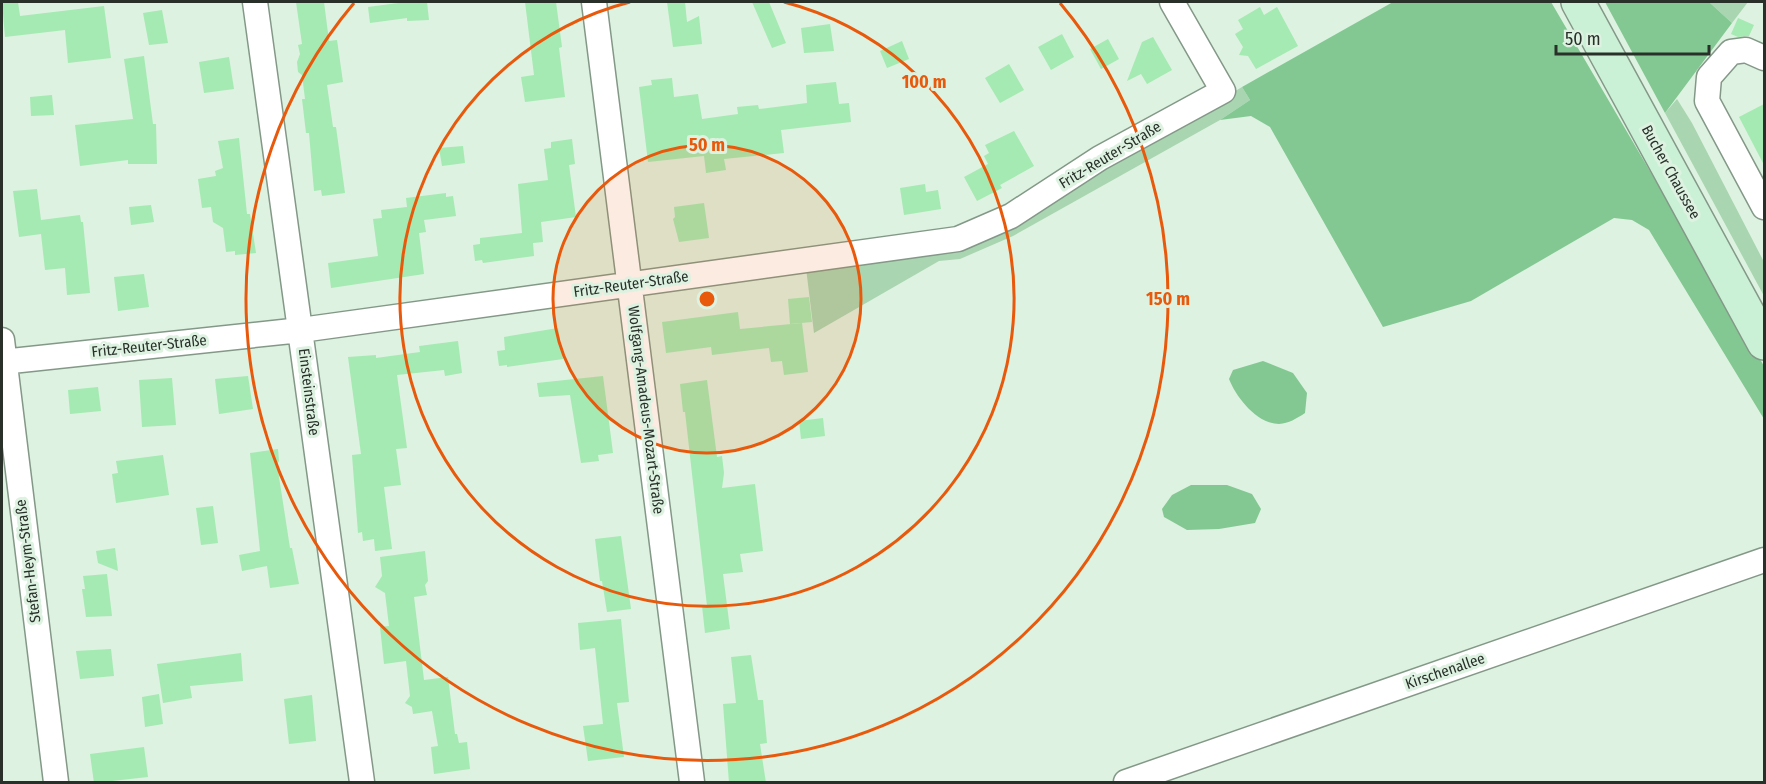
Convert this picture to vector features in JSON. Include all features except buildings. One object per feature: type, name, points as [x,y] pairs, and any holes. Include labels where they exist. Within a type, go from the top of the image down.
[{"type":"main road","name":"Bucher Chaussee","points":[[1578,2],[1764,343]]},
{"type":"street","name":"Einsteinstraße","points":[[255,2],[362,783]]},
{"type":"street","name":"Wolfgang-Amadeus-Mozart-Straße","points":[[594,2],[692,783]]},
{"type":"street","name":"Fritz-Reuter-Straße","points":[[2,355],[301,330],[958,239],[1011,216],[1100,158],[1223,91],[1172,2]]},
{"type":"street","points":[[1764,58],[1746,50],[1731,52],[1709,77],[1707,101],[1764,207]]},
{"type":"street","name":"Stefan-Heym-Straße","points":[[2,355],[56,783]]},
{"type":"street","name":"Kirschenallee","points":[[1126,783],[1764,560]]},
{"type":"green space","points":[[1393,2],[1551,2],[1764,366],[1764,419],[1649,230],[1632,220],[1614,218],[1471,301],[1383,327],[1270,127],[1251,116],[1220,120],[1250,100],[1242,87]]},
{"type":"green space","points":[[1605,2],[1709,2],[1732,23],[1665,113]]},
{"type":"green space","points":[[1709,2],[1748,2],[1732,23]]},
{"type":"green space","points":[[1242,87],[1250,100],[1220,120],[1013,236],[960,259],[939,261],[814,333],[806,268],[994,234]]},
{"type":"green space","points":[[1677,99],[1692,123],[1764,262],[1764,296],[1665,113]]},
{"type":"green space","points":[[1263,361],[1293,373],[1307,393],[1305,413],[1286,423],[1271,423],[1255,415],[1242,401],[1229,379],[1233,370]]},
{"type":"green space","points":[[1191,485],[1227,485],[1252,494],[1261,509],[1255,523],[1219,529],[1187,530],[1164,517],[1162,509],[1172,495]]}]
